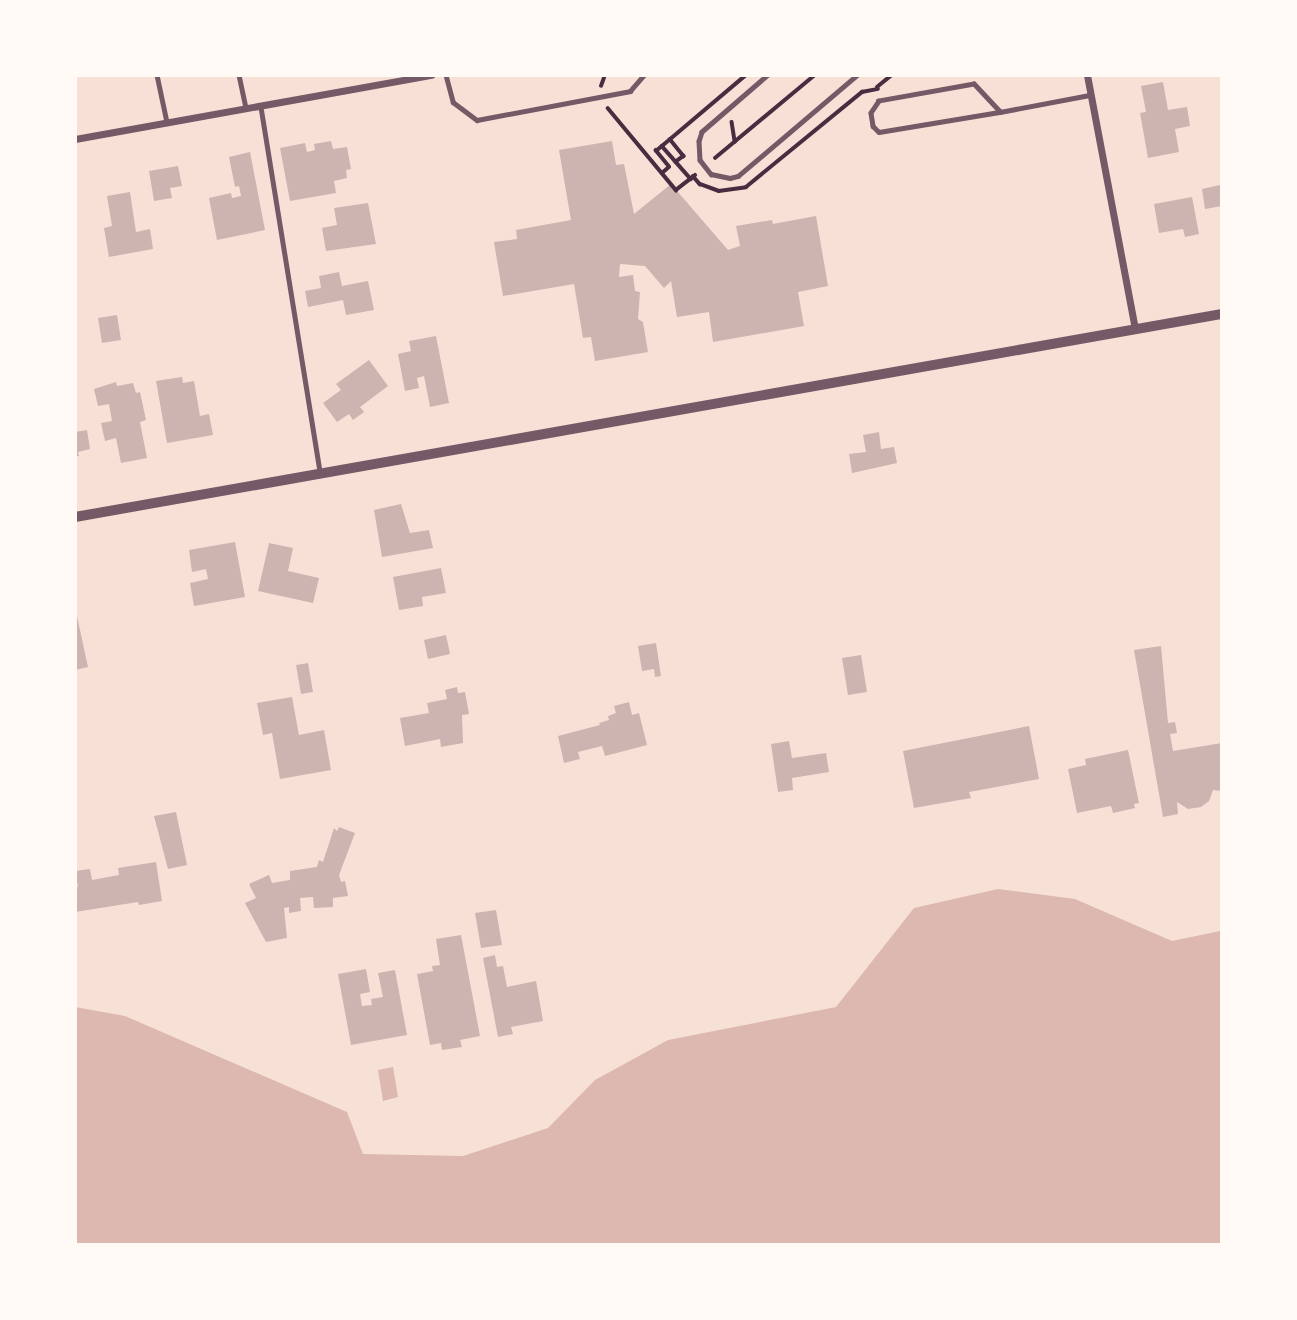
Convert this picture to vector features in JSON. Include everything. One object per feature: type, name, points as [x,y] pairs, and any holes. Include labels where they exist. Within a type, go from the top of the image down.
[{"type":"street","points":[[75,139],[431,75]]},
{"type":"street","points":[[1087,75],[1135,328]]},
{"type":"street","points":[[75,517],[1222,314]]},
{"type":"lane","points":[[156,75],[167,123]]},
{"type":"lane","points":[[239,75],[246,109]]},
{"type":"lane","points":[[446,75],[453,102],[477,120],[630,91],[644,75]]},
{"type":"lane","points":[[768,75],[702,132],[699,141],[700,160],[711,174],[730,178],[738,176],[857,75]]},
{"type":"lane","points":[[1000,112],[974,84],[879,101],[871,113],[873,126],[879,132],[1000,112],[1091,94]]},
{"type":"lane","points":[[261,107],[320,473]]},
{"type":"path","points":[[600,90],[605,75]]},
{"type":"path","points":[[648,157],[746,75]]},
{"type":"path","points":[[715,158],[815,75]]},
{"type":"path","points":[[875,89],[891,75]]},
{"type":"path","points":[[662,146],[700,184],[719,191],[746,187],[862,92],[886,87]]},
{"type":"path","points":[[608,108],[676,190],[693,176]]},
{"type":"path","points":[[732,122],[735,142]]},
{"type":"path","points":[[670,139],[684,156],[676,162]]},
{"type":"path","points":[[656,150],[669,167],[662,173]]},
{"type":"shaded area","points":[[998,889],[1075,899],[1172,941],[1220,931],[1222,921],[1222,1245],[75,1245],[75,1007],[125,1016],[347,1112],[363,1154],[463,1156],[548,1128],[595,1080],[668,1040],[836,1007],[914,908]]},
{"type":"shaded area","points":[[393,1067],[398,1097],[383,1101],[378,1070]]},
{"type":"building","points":[[1163,82],[1168,110],[1187,107],[1190,126],[1175,129],[1179,152],[1148,158],[1140,113],[1146,112],[1141,86]]},
{"type":"building","points":[[331,141],[333,149],[347,147],[351,169],[346,170],[347,178],[334,181],[336,193],[290,201],[280,148],[305,143],[307,152],[315,150],[314,144]]},
{"type":"building","points":[[612,141],[616,165],[624,164],[634,214],[671,184],[728,250],[740,246],[736,226],[772,220],[773,224],[816,216],[828,286],[798,292],[804,326],[713,342],[709,312],[677,317],[671,281],[664,288],[645,266],[620,264],[619,277],[633,275],[635,291],[640,292],[638,319],[643,322],[648,352],[595,361],[591,337],[583,338],[574,284],[503,296],[494,242],[517,239],[516,230],[571,220],[559,150]]},
{"type":"building","points":[[250,152],[265,230],[217,240],[209,198],[231,193],[232,198],[241,196],[239,186],[235,187],[229,157]]},
{"type":"building","points":[[178,166],[182,186],[170,188],[172,198],[154,201],[149,171]]},
{"type":"building","points":[[1220,185],[1222,206],[1205,209],[1202,189]]},
{"type":"building","points":[[130,192],[136,232],[150,229],[153,249],[109,257],[104,228],[112,226],[107,196]]},
{"type":"building","points":[[1192,197],[1199,234],[1185,237],[1183,229],[1159,233],[1154,204]]},
{"type":"building","points":[[368,203],[376,244],[326,251],[322,228],[337,225],[334,208]]},
{"type":"building","points":[[339,272],[342,286],[368,281],[374,310],[346,315],[343,300],[308,307],[305,291],[321,288],[319,276]]},
{"type":"building","points":[[117,315],[121,340],[102,343],[98,318]]},
{"type":"building","points":[[436,336],[449,403],[430,407],[424,376],[417,378],[419,388],[405,391],[398,354],[411,351],[409,341]]},
{"type":"building","points":[[369,360],[388,386],[360,407],[364,412],[353,420],[349,414],[337,422],[323,403],[341,390],[336,384]]},
{"type":"building","points":[[182,377],[183,383],[194,381],[200,416],[209,414],[213,435],[167,443],[156,381]]},
{"type":"building","points":[[116,382],[117,386],[133,383],[136,393],[140,392],[146,420],[140,422],[147,458],[121,463],[116,438],[105,441],[101,423],[112,421],[109,404],[98,406],[94,389]]},
{"type":"building","points":[[87,430],[90,449],[78,452],[79,456],[75,456],[75,432]]},
{"type":"building","points":[[879,432],[881,449],[894,447],[897,463],[852,473],[849,454],[866,452],[863,435]]},
{"type":"building","points":[[401,504],[410,533],[429,530],[433,548],[382,557],[374,510]]},
{"type":"building","points":[[235,542],[245,597],[194,606],[190,583],[208,579],[206,569],[192,572],[189,550]]},
{"type":"building","points":[[269,543],[293,548],[288,571],[319,578],[313,603],[258,591]]},
{"type":"building","points":[[441,568],[446,593],[422,597],[423,606],[399,610],[393,577]]},
{"type":"building","points":[[75,607],[88,667],[75,670]]},
{"type":"building","points":[[446,635],[450,654],[428,659],[424,640]]},
{"type":"building","points":[[656,643],[661,676],[655,677],[654,669],[642,671],[638,646]]},
{"type":"building","points":[[1161,646],[1168,723],[1175,722],[1177,733],[1170,734],[1173,751],[1222,743],[1222,791],[1213,790],[1209,801],[1201,807],[1188,809],[1177,802],[1178,814],[1163,817],[1134,650]]},
{"type":"building","points":[[861,655],[867,692],[848,695],[842,658]]},
{"type":"building","points":[[308,663],[313,692],[301,694],[296,665]]},
{"type":"building","points":[[457,687],[458,693],[465,692],[469,714],[462,715],[463,743],[441,747],[440,739],[405,746],[400,718],[429,713],[427,703],[447,699],[445,690]]},
{"type":"building","points":[[292,697],[299,735],[324,730],[331,770],[280,779],[272,733],[263,735],[257,703]]},
{"type":"building","points":[[629,702],[632,715],[639,713],[647,745],[605,756],[602,746],[578,752],[580,759],[564,763],[558,736],[600,725],[599,723],[609,720],[608,716],[616,713],[614,706]]},
{"type":"building","points":[[1029,726],[1039,779],[969,792],[971,798],[914,808],[903,751]]},
{"type":"building","points":[[789,741],[792,758],[826,753],[829,772],[792,778],[793,790],[778,792],[771,744]]},
{"type":"building","points":[[1128,750],[1139,803],[1134,804],[1135,808],[1113,813],[1111,806],[1077,813],[1068,769],[1086,765],[1085,759]]},
{"type":"building","points":[[176,812],[187,865],[168,869],[154,816]]},
{"type":"building","points":[[339,827],[355,833],[339,875],[341,882],[345,881],[348,896],[333,898],[333,907],[314,908],[313,897],[300,898],[301,911],[289,913],[289,907],[284,908],[287,938],[266,942],[245,903],[256,898],[249,884],[269,875],[272,883],[290,880],[290,871],[317,867],[319,860],[323,862],[334,828],[337,831]]},
{"type":"building","points":[[156,862],[162,901],[75,912],[75,887],[78,887],[75,871],[90,869],[92,880],[119,875],[118,868]]},
{"type":"building","points":[[496,910],[502,945],[481,948],[475,913]]},
{"type":"building","points":[[461,935],[480,1036],[460,1040],[462,1047],[442,1050],[441,1043],[430,1045],[417,974],[433,971],[432,966],[440,965],[436,939]]},
{"type":"building","points":[[495,955],[497,967],[503,966],[507,987],[536,981],[543,1021],[511,1027],[513,1034],[498,1037],[483,958]]},
{"type":"building","points":[[366,969],[370,992],[360,994],[362,1006],[372,1005],[371,999],[383,997],[378,973],[395,970],[407,1035],[351,1045],[338,974]]}]
